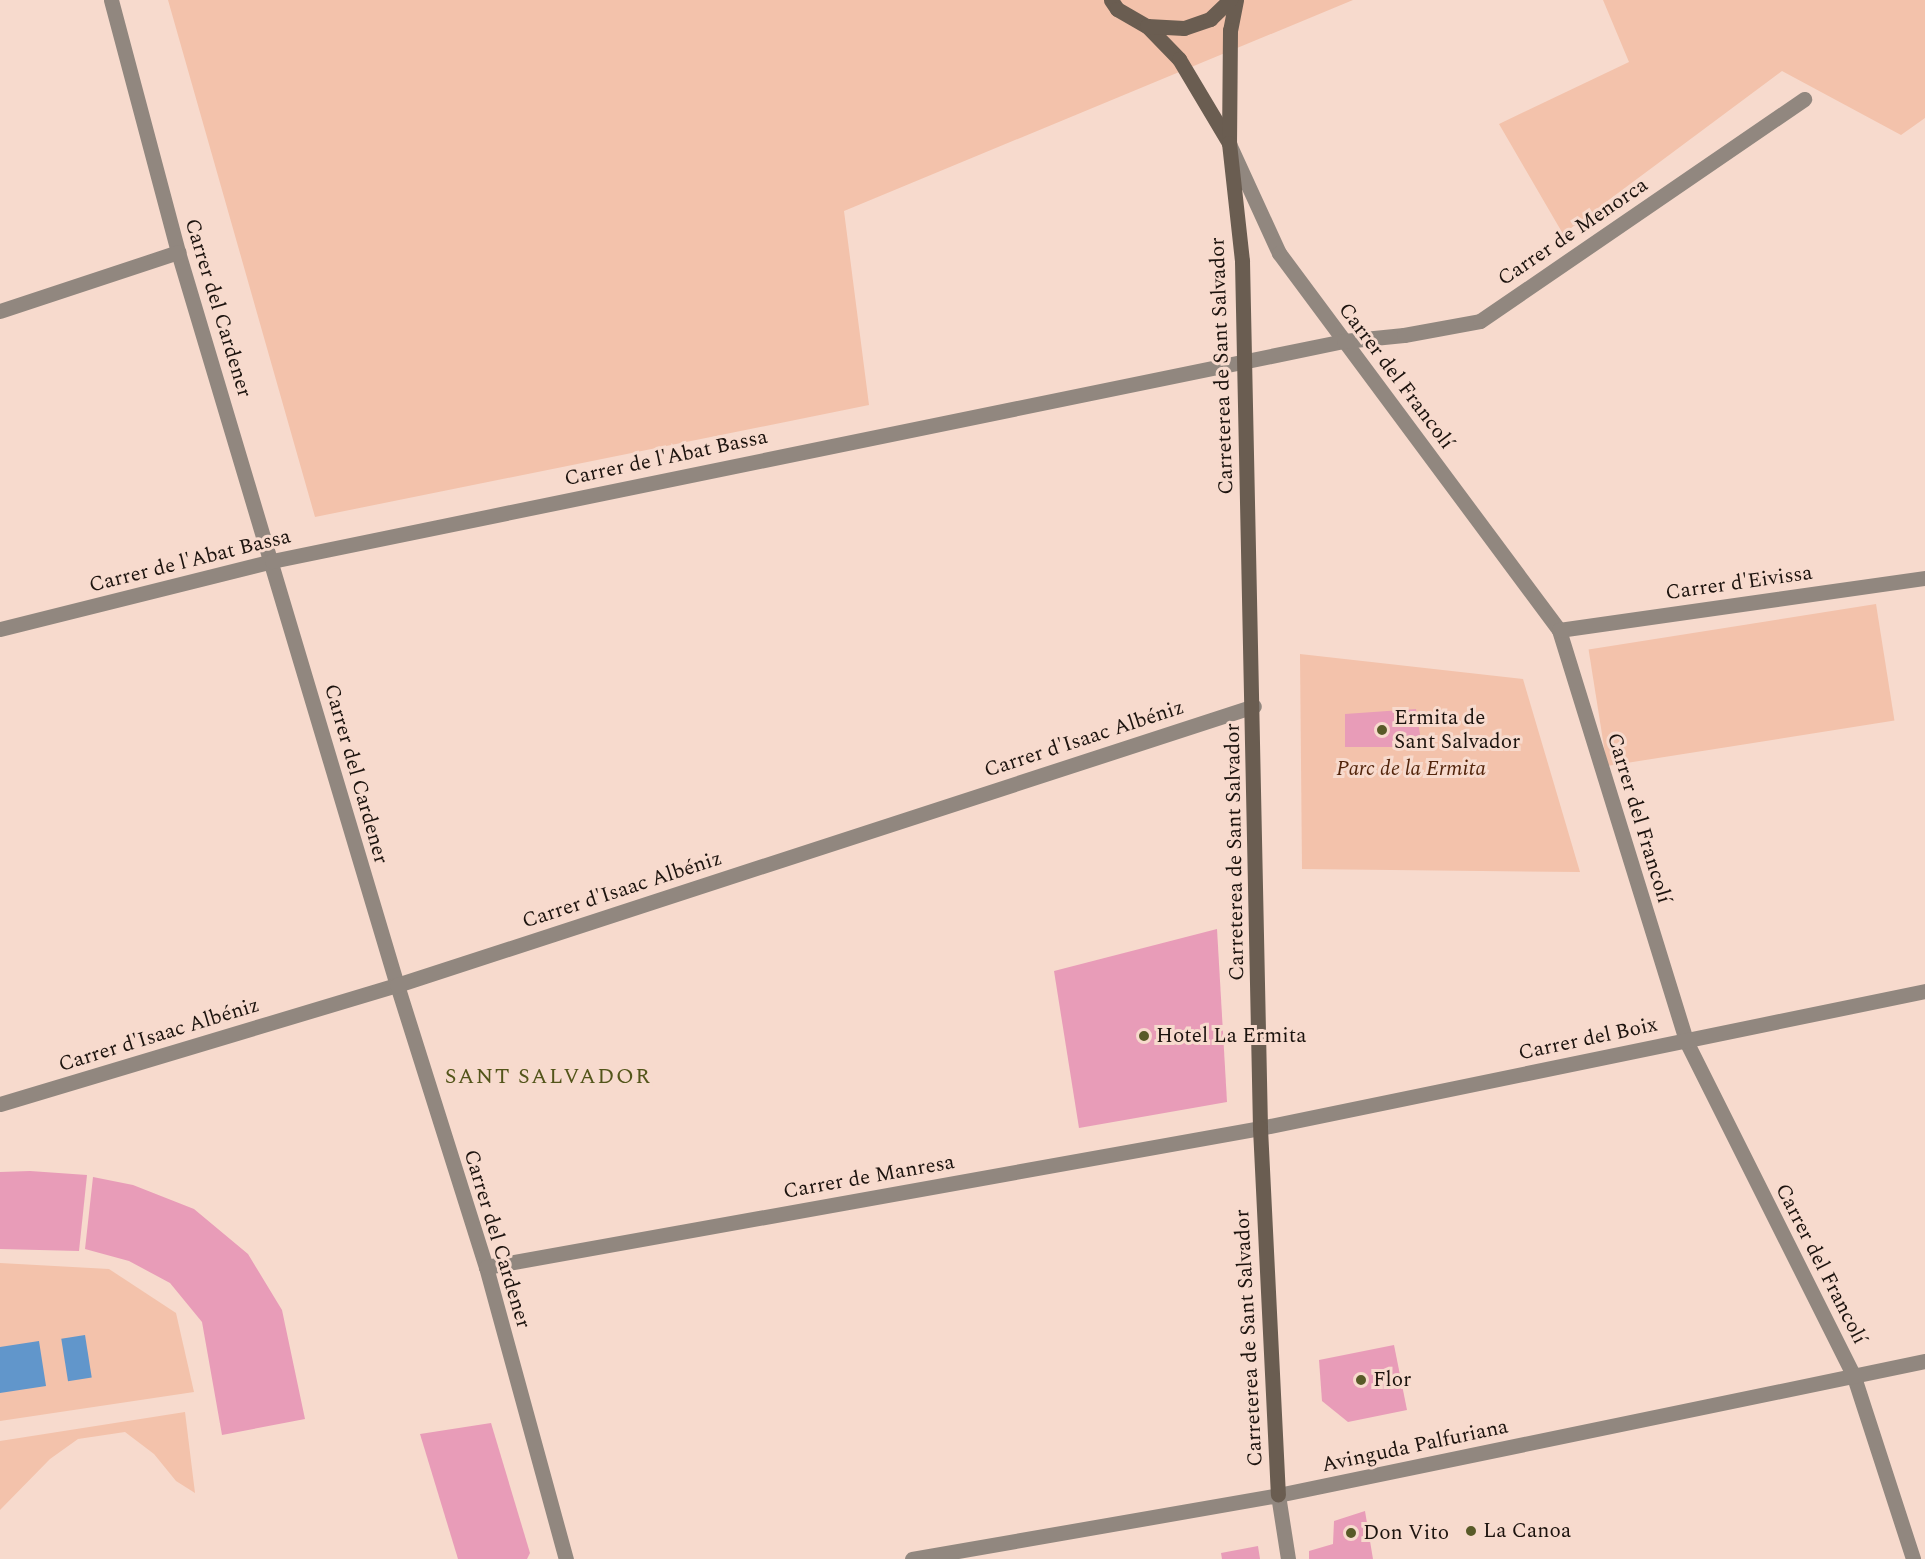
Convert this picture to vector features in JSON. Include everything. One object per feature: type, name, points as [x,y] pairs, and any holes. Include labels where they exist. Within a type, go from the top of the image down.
[{"type":"street","name":"Carrer del Cardener","points":[[111,0],[178,252],[397,985],[486,1267],[566,1559]]},
{"type":"street","points":[[1111,0],[1117,9],[1147,26],[1179,59],[1229,143]]},
{"type":"street","points":[[1147,26],[1184,28],[1210,19],[1230,0]]},
{"type":"street","name":"Carreterea de Sant Salvador","points":[[1236,0],[1230,30],[1229,143],[1242,261],[1254,706],[1260,1128],[1278,1495],[1288,1559]]},
{"type":"street","name":"Carrer de Menorca","points":[[1344,341],[1404,335],[1480,321],[1804,99]]},
{"type":"street","name":"Carrer del Francolí","points":[[1229,143],[1279,253],[1559,630],[1686,1041],[1854,1377],[1912,1559]]},
{"type":"street","points":[[0,311],[178,252]]},
{"type":"street","name":"Carrer de l'Abat Bassa","points":[[0,629],[272,561],[1344,341]]},
{"type":"street","name":"Carrer d'Eivissa","points":[[1559,630],[1925,578]]},
{"type":"street","name":"Carrer d'Isaac Albéniz","points":[[0,1104],[397,985],[1254,706]]},
{"type":"street","name":"Carrer del Boix","points":[[1260,1128],[1925,991]]},
{"type":"street","name":"Carrer de Manresa","points":[[486,1267],[1260,1128]]},
{"type":"street","name":"Avinguda Palfuriana","points":[[912,1559],[1278,1495],[1925,1361]]},
{"type":"green space","points":[[168,0],[1353,0],[844,211],[869,405],[315,517]]},
{"type":"green space","points":[[1603,0],[1925,0],[1925,118],[1901,135],[1782,71],[1563,234],[1499,124],[1629,62]]},
{"type":"green space","points":[[1876,604],[1894,721],[1607,766],[1589,650]]},
{"type":"green space","name":"Parc de la Ermita","points":[[1300,654],[1523,679],[1580,872],[1302,869]]},
{"type":"green space","points":[[0,1263],[109,1269],[176,1313],[194,1392],[0,1421]]},
{"type":"green space","points":[[185,1412],[195,1493],[176,1481],[154,1454],[125,1432],[78,1439],[50,1459],[0,1510],[0,1441]]},
{"type":"water","points":[[85,1335],[92,1377],[68,1381],[61,1339]]},
{"type":"water","points":[[39,1341],[46,1386],[0,1393],[0,1347]]},
{"type":"building","name":"Ermita de Sant Salvador","points":[[1416,709],[1422,747],[1345,747],[1345,714]]},
{"type":"building","name":"Hotel La Ermita","points":[[1217,929],[1227,1102],[1079,1128],[1054,971]]},
{"type":"building","points":[[30,1171],[87,1175],[79,1251],[0,1249],[0,1172]]},
{"type":"building","points":[[93,1177],[133,1185],[194,1209],[248,1254],[282,1310],[305,1419],[222,1435],[202,1322],[170,1283],[129,1261],[85,1249]]},
{"type":"building","name":"Flor","points":[[1394,1345],[1407,1410],[1348,1422],[1322,1401],[1319,1360]]},
{"type":"building","points":[[491,1423],[530,1553],[527,1559],[458,1559],[420,1434]]},
{"type":"building","name":"Don Vito","points":[[1365,1511],[1373,1559],[1309,1559],[1309,1551],[1333,1544],[1334,1521]]},
{"type":"building","points":[[1258,1546],[1260,1559],[1222,1559],[1221,1553]]},
{"type":"place","name":"Ermita de Sant Salvador","points":[[1382,730]]},
{"type":"place","name":"Hotel La Ermita","points":[[1144,1036]]},
{"type":"place","name":"Flor","points":[[1361,1380]]},
{"type":"place","name":"La Canoa","points":[[1471,1531]]},
{"type":"place","name":"Don Vito","points":[[1351,1533]]},
{"type":"district","name":"SANT SALVADOR","points":[[548,1077]]}]
